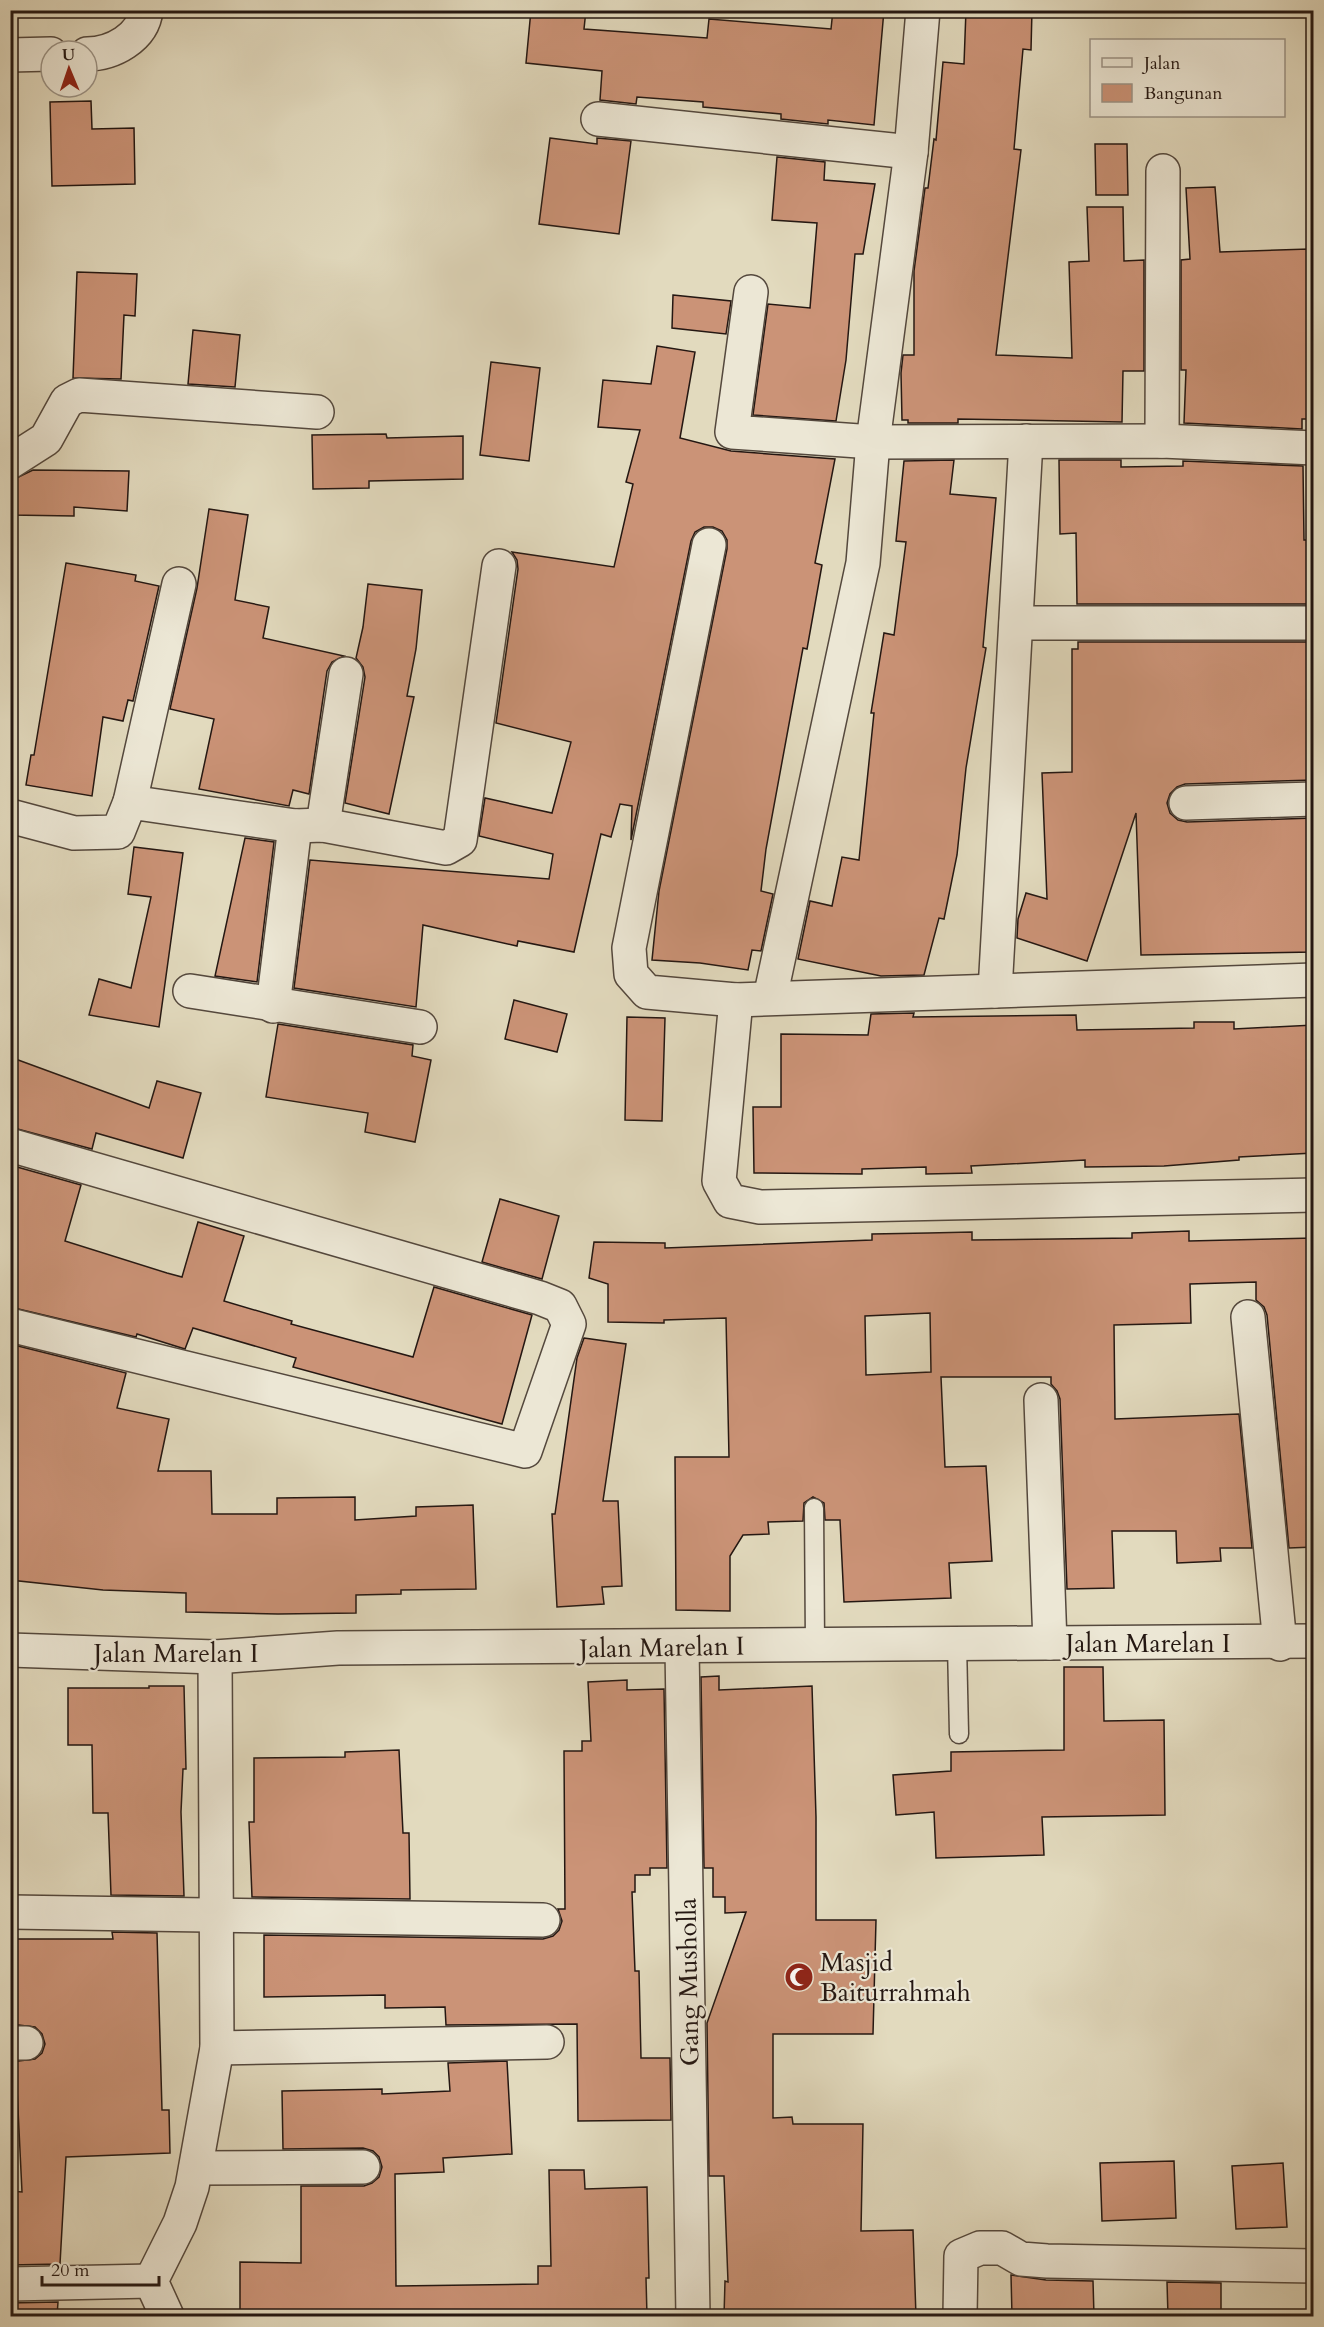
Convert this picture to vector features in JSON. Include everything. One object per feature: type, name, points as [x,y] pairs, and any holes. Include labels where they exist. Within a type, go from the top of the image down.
[{"type":"street","points":[[99,51],[121,46],[135,34],[146,10]]},
{"type":"street","points":[[770,998],[863,563],[873,442],[911,152],[923,10]]},
{"type":"street","points":[[10,55],[39,54]]},
{"type":"street","points":[[598,119],[911,152]]},
{"type":"street","points":[[1162,441],[1163,171]]},
{"type":"street","points":[[751,292],[732,432],[873,442],[1162,441],[1314,448]]},
{"type":"street","points":[[10,462],[46,439],[67,401],[79,395],[316,412]]},
{"type":"street","points":[[994,991],[1026,441]]},
{"type":"street","points":[[709,544],[629,948],[631,975],[648,992],[736,1000],[1314,980]]},
{"type":"street","points":[[130,802],[309,826],[446,848],[460,840],[499,566]]},
{"type":"street","points":[[10,816],[74,833],[118,832],[130,802],[179,584]]},
{"type":"street","points":[[1016,623],[1314,623]]},
{"type":"street","points":[[273,1006],[309,826],[346,674]]},
{"type":"street","points":[[1186,803],[1314,799]]},
{"type":"street","points":[[190,991],[273,1006],[420,1027]]},
{"type":"street","points":[[736,1000],[719,1181],[730,1201],[760,1207],[1314,1195]]},
{"type":"street","points":[[10,1144],[540,1298],[560,1306],[568,1324],[525,1451],[10,1325]]},
{"type":"street","points":[[1248,1317],[1280,1644]]},
{"type":"street","points":[[1041,1400],[1050,1643]]},
{"type":"street","name":"Jalan Marelan I","points":[[10,1650],[215,1657],[338,1648],[682,1648],[815,1644],[1050,1643],[1280,1644],[1314,1641]]},
{"type":"street","name":"Gang Musholla","points":[[682,1648],[693,2316]]},
{"type":"street","points":[[151,2281],[180,2223],[196,2168],[217,2048],[215,1657]]},
{"type":"street","points":[[10,1912],[215,1917],[543,1920]]},
{"type":"street","points":[[217,2048],[547,2042]]},
{"type":"street","points":[[196,2168],[363,2167]]},
{"type":"street","points":[[960,2316],[961,2256],[981,2248],[1002,2248],[1021,2259],[1047,2261],[1314,2266]]},
{"type":"street","points":[[10,2284],[151,2281]]},
{"type":"street","points":[[151,2281],[167,2316]]},
{"type":"lane","points":[[814,1508],[815,1644]]},
{"type":"lane","points":[[957,1644],[959,1734]]},
{"type":"building","points":[[531,10],[586,10],[584,29],[707,38],[709,19],[831,29],[833,10],[884,10],[874,125],[828,120],[828,124],[781,119],[781,114],[703,107],[703,102],[637,97],[636,104],[600,100],[602,71],[526,63]]},
{"type":"building","points":[[966,10],[1032,10],[1031,50],[1023,49],[1014,149],[1021,150],[996,355],[1072,358],[1069,262],[1089,261],[1087,207],[1123,207],[1124,261],[1144,260],[1144,371],[1123,371],[1122,422],[958,419],[958,423],[908,423],[908,420],[902,420],[903,355],[914,355],[914,271],[925,188],[928,188],[934,139],[936,140],[943,62],[964,64]]},
{"type":"building","points":[[91,101],[92,129],[134,128],[135,184],[52,186],[50,102]]},
{"type":"building","points":[[550,138],[597,144],[597,138],[631,141],[619,234],[539,224]]},
{"type":"building","points":[[1095,144],[1127,144],[1128,195],[1096,195]]},
{"type":"building","points":[[777,157],[825,162],[824,180],[875,184],[863,254],[855,254],[846,360],[836,421],[753,415],[768,304],[810,308],[817,223],[772,220]]},
{"type":"building","points":[[1215,187],[1220,252],[1309,249],[1312,419],[1302,419],[1302,429],[1184,423],[1186,370],[1181,370],[1181,260],[1190,259],[1186,188]]},
{"type":"building","points":[[77,272],[137,274],[135,316],[124,315],[121,379],[73,378]]},
{"type":"building","points":[[673,295],[731,301],[726,334],[672,328]]},
{"type":"building","points":[[193,330],[240,335],[235,387],[188,384]]},
{"type":"building","points":[[657,346],[695,352],[680,438],[731,451],[835,459],[815,563],[822,565],[807,649],[803,648],[766,849],[761,891],[773,894],[761,951],[752,950],[748,970],[700,963],[652,960],[659,891],[727,549],[727,540],[722,531],[713,527],[704,527],[695,532],[691,541],[631,840],[632,806],[620,804],[611,837],[601,834],[574,952],[518,941],[517,946],[423,925],[416,1007],[294,988],[310,860],[549,879],[553,854],[479,836],[485,798],[552,813],[571,742],[496,723],[518,569],[517,560],[512,552],[614,567],[633,484],[626,482],[640,430],[598,427],[603,380],[651,384]]},
{"type":"building","points":[[491,362],[540,368],[529,461],[480,455]]},
{"type":"building","points":[[386,434],[387,438],[463,436],[463,479],[369,481],[369,488],[313,489],[312,435]]},
{"type":"building","points":[[954,460],[950,494],[996,498],[983,647],[986,648],[966,768],[957,855],[944,919],[939,918],[924,975],[881,976],[798,959],[810,901],[832,906],[842,857],[859,860],[874,713],[871,713],[884,633],[894,635],[906,542],[896,541],[904,461]]},
{"type":"building","points":[[1059,460],[1121,460],[1121,467],[1183,466],[1183,461],[1303,466],[1304,540],[1314,540],[1314,604],[1077,604],[1076,533],[1060,534]]},
{"type":"building","points":[[33,470],[129,471],[127,511],[74,507],[74,516],[10,515],[10,481]]},
{"type":"building","points":[[209,509],[248,515],[235,600],[269,607],[263,638],[344,656],[332,662],[327,671],[309,794],[293,790],[289,806],[199,789],[214,719],[170,709],[197,588]]},
{"type":"building","points":[[66,563],[136,575],[135,581],[159,586],[133,701],[128,700],[123,721],[103,717],[92,796],[26,785],[31,755],[34,755]]},
{"type":"building","points":[[368,584],[422,590],[416,649],[407,696],[414,697],[389,814],[345,803],[365,677],[363,667],[356,658],[363,627]]},
{"type":"building","points":[[1078,642],[1314,642],[1314,780],[1185,784],[1177,787],[1170,794],[1167,803],[1170,813],[1178,820],[1187,822],[1314,818],[1314,952],[1141,955],[1136,813],[1087,961],[1017,938],[1018,919],[1026,893],[1047,899],[1042,773],[1072,772],[1072,649],[1078,649]]},
{"type":"building","points":[[245,838],[274,842],[257,982],[215,976]]},
{"type":"building","points":[[134,847],[183,853],[159,1027],[89,1015],[99,979],[131,988],[151,897],[128,894]]},
{"type":"building","points":[[514,1000],[567,1014],[557,1052],[505,1039]]},
{"type":"building","points":[[914,1013],[913,1017],[1076,1015],[1077,1030],[1194,1028],[1194,1022],[1234,1022],[1234,1029],[1314,1025],[1314,1153],[1239,1157],[1239,1160],[1164,1166],[1085,1167],[1085,1160],[971,1166],[972,1173],[926,1174],[926,1167],[862,1169],[862,1174],[754,1173],[753,1107],[781,1107],[781,1034],[868,1035],[871,1014]]},
{"type":"building","points":[[627,1017],[665,1018],[662,1121],[625,1120]]},
{"type":"building","points":[[278,1024],[413,1045],[412,1056],[431,1060],[415,1142],[365,1132],[368,1113],[266,1097]]},
{"type":"building","points":[[10,1057],[149,1108],[157,1081],[201,1093],[183,1158],[96,1133],[92,1149],[10,1127]]},
{"type":"building","points":[[10,1165],[81,1185],[65,1241],[167,1273],[182,1277],[198,1222],[244,1236],[224,1301],[292,1321],[291,1324],[413,1357],[434,1287],[532,1315],[502,1424],[293,1367],[296,1358],[193,1328],[185,1349],[137,1334],[136,1337],[10,1307]]},
{"type":"building","points":[[500,1199],[559,1216],[542,1279],[482,1262]]},
{"type":"building","points":[[1189,1231],[1189,1241],[1314,1238],[1314,1547],[1289,1548],[1267,1315],[1264,1307],[1256,1300],[1256,1282],[1190,1284],[1191,1323],[1114,1325],[1115,1419],[1239,1414],[1252,1548],[1220,1548],[1221,1561],[1177,1563],[1176,1531],[1112,1531],[1114,1588],[1067,1589],[1060,1399],[1051,1384],[1051,1377],[941,1377],[945,1467],[986,1466],[992,1561],[949,1563],[951,1598],[844,1602],[840,1520],[825,1520],[824,1503],[813,1497],[804,1503],[803,1521],[768,1522],[769,1534],[743,1535],[730,1556],[730,1611],[676,1610],[675,1457],[729,1457],[726,1318],[664,1320],[664,1323],[608,1322],[608,1284],[589,1278],[594,1242],[665,1243],[665,1248],[872,1240],[872,1234],[972,1232],[972,1240],[1132,1238],[1132,1233]],"holes":[[[930,1313],[931,1372],[866,1375],[865,1316]]]},
{"type":"building","points":[[584,1338],[626,1344],[603,1501],[618,1501],[622,1586],[602,1587],[604,1604],[557,1607],[552,1514],[555,1514],[577,1358]]},
{"type":"building","points":[[10,1344],[126,1373],[117,1408],[169,1419],[158,1471],[211,1471],[212,1514],[277,1514],[277,1498],[355,1497],[355,1520],[416,1516],[416,1507],[473,1505],[476,1589],[401,1590],[401,1594],[356,1595],[356,1613],[278,1614],[186,1612],[186,1593],[103,1590],[10,1580]]},
{"type":"building","points":[[1064,1667],[1103,1667],[1104,1721],[1164,1720],[1165,1815],[1042,1817],[1044,1855],[936,1858],[934,1812],[896,1815],[893,1775],[951,1771],[951,1752],[1064,1750]]},
{"type":"building","points":[[719,1676],[719,1690],[812,1686],[816,1920],[876,1920],[873,2034],[773,2034],[773,2118],[792,2117],[793,2124],[863,2124],[861,2231],[913,2230],[916,2316],[724,2316],[725,2281],[728,2282],[724,2176],[709,2176],[707,2023],[746,1912],[725,1913],[725,1897],[713,1897],[713,1868],[704,1868],[701,1677]]},
{"type":"building","points":[[627,1680],[627,1690],[664,1689],[667,1868],[650,1868],[650,1875],[635,1875],[635,1892],[632,1892],[635,1971],[639,1971],[641,2058],[670,2058],[671,2120],[578,2121],[577,2024],[446,2025],[445,2007],[385,2008],[385,1995],[264,1997],[264,1935],[543,1939],[553,1936],[559,1930],[562,1921],[558,1909],[565,1909],[564,1751],[582,1751],[582,1741],[591,1741],[588,1682]]},
{"type":"building","points":[[149,1686],[184,1686],[186,1769],[183,1769],[181,1812],[184,1896],[111,1895],[108,1813],[93,1813],[92,1745],[68,1745],[68,1688],[149,1688]]},
{"type":"building","points":[[399,1750],[403,1833],[409,1833],[410,1899],[252,1897],[249,1822],[254,1822],[254,1758],[345,1757],[345,1752]]},
{"type":"building","points":[[112,1932],[157,1933],[162,2110],[169,2110],[170,2153],[66,2157],[60,2264],[10,2265],[10,2191],[22,2192],[16,2068],[10,2068],[10,2062],[35,2059],[42,2053],[45,2044],[42,2034],[35,2027],[10,2024],[10,1939],[113,1939]]},
{"type":"building","points":[[507,2061],[512,2154],[443,2158],[444,2172],[395,2174],[396,2286],[538,2284],[538,2266],[551,2266],[549,2170],[584,2170],[585,2189],[647,2187],[649,2278],[646,2278],[647,2316],[327,2316],[326,2310],[240,2310],[240,2262],[301,2263],[301,2186],[364,2186],[379,2177],[382,2167],[379,2157],[373,2151],[363,2148],[283,2149],[282,2091],[382,2089],[382,2094],[450,2091],[448,2063]]},
{"type":"building","points":[[1174,2161],[1176,2218],[1102,2221],[1100,2163]]},
{"type":"building","points":[[1283,2163],[1287,2227],[1236,2229],[1232,2166]]},
{"type":"building","points":[[1011,2275],[1046,2280],[1093,2281],[1094,2316],[1012,2316]]},
{"type":"building","points":[[1167,2282],[1221,2283],[1221,2316],[1168,2316]]},
{"type":"building","points":[[58,2302],[57,2316],[10,2316],[10,2303]]},
{"type":"place","name":"Masjid Baiturrahmah","points":[[799,1977]]}]
